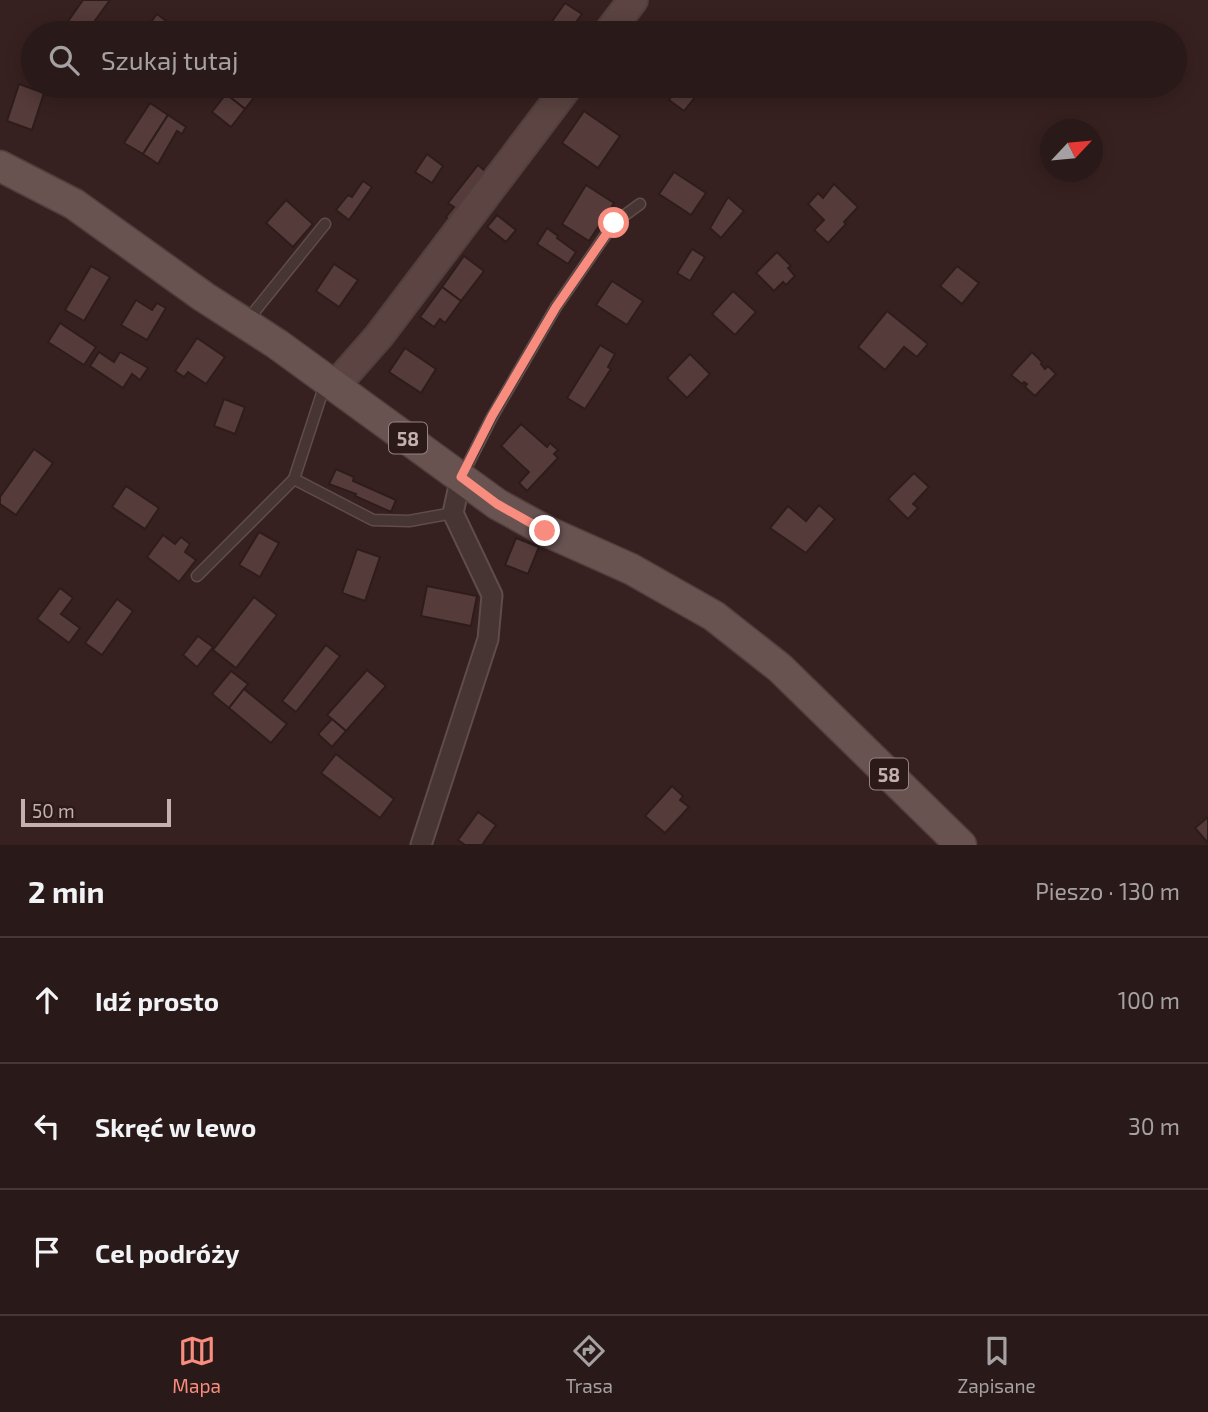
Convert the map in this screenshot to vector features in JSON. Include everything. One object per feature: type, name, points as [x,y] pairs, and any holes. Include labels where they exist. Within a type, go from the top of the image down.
[{"type":"main road","name":"58","points":[[0,166],[74,204],[513,514],[631,569],[675,592],[724,624],[780,668],[961,845]]},
{"type":"street","points":[[617,21],[633,0]]},
{"type":"street","points":[[331,383],[379,336],[559,98]]},
{"type":"street","points":[[421,845],[488,639],[492,595],[453,513],[461,477]]},
{"type":"lane","points":[[461,477],[492,416],[556,307],[614,223],[640,204]]},
{"type":"lane","points":[[245,324],[325,224]]},
{"type":"lane","points":[[197,576],[294,479],[331,383]]},
{"type":"lane","points":[[294,479],[373,520],[409,521],[453,513]]},
{"type":"building","points":[[83,0],[110,0],[95,21],[68,21]]},
{"type":"building","points":[[565,3],[582,14],[577,21],[552,21]]},
{"type":"building","points":[[157,14],[166,21],[152,21]]},
{"type":"building","points":[[19,84],[21,98],[42,98],[32,130],[7,121]]},
{"type":"building","points":[[223,98],[231,98],[245,109],[231,127],[212,112]]},
{"type":"building","points":[[231,98],[254,98],[245,109]]},
{"type":"building","points":[[670,98],[694,98],[684,111],[669,100]]},
{"type":"building","points":[[150,103],[168,115],[143,154],[124,143]]},
{"type":"building","points":[[584,111],[620,136],[598,168],[562,143]]},
{"type":"building","points":[[168,115],[186,127],[182,134],[177,131],[158,164],[143,154]]},
{"type":"building","points":[[427,154],[443,166],[432,183],[415,172]]},
{"type":"building","points":[[478,165],[492,177],[459,227],[446,217],[454,207],[448,203]]},
{"type":"building","points":[[674,172],[706,193],[691,215],[659,194]]},
{"type":"building","points":[[363,181],[372,187],[349,220],[336,210],[348,195],[352,197]]},
{"type":"building","points":[[834,184],[858,207],[828,243],[814,230],[824,220],[808,204],[818,193],[823,198]]},
{"type":"building","points":[[586,185],[614,203],[589,241],[562,224]]},
{"type":"building","points":[[728,197],[744,211],[721,238],[710,228]]},
{"type":"building","points":[[286,200],[313,224],[293,247],[266,223]]},
{"type":"building","points":[[497,215],[516,230],[506,242],[487,227]]},
{"type":"building","points":[[547,228],[576,252],[568,264],[537,244]]},
{"type":"building","points":[[692,249],[705,257],[690,281],[677,273]]},
{"type":"building","points":[[777,252],[791,266],[788,268],[795,276],[774,291],[756,273]]},
{"type":"building","points":[[464,256],[484,271],[461,301],[442,287]]},
{"type":"building","points":[[334,264],[358,280],[339,307],[316,291]]},
{"type":"building","points":[[91,266],[110,277],[84,321],[65,310]]},
{"type":"building","points":[[957,266],[979,283],[962,304],[940,286]]},
{"type":"building","points":[[612,281],[643,301],[627,325],[596,305]]},
{"type":"building","points":[[442,287],[461,301],[445,323],[440,319],[434,327],[420,317]]},
{"type":"building","points":[[733,291],[756,312],[735,335],[712,314]]},
{"type":"building","points":[[136,300],[152,310],[157,303],[166,308],[147,340],[121,325]]},
{"type":"building","points":[[887,311],[928,344],[917,357],[904,347],[885,370],[858,347]]},
{"type":"building","points":[[60,323],[96,347],[84,365],[48,342]]},
{"type":"building","points":[[197,338],[225,357],[206,384],[188,372],[184,377],[175,371]]},
{"type":"building","points":[[600,345],[615,354],[608,367],[611,369],[585,409],[567,398]]},
{"type":"building","points":[[405,348],[436,369],[421,393],[389,372]]},
{"type":"building","points":[[99,352],[114,362],[120,352],[148,368],[140,380],[132,374],[123,388],[90,366]]},
{"type":"building","points":[[1032,352],[1045,369],[1048,366],[1056,374],[1035,396],[1025,387],[1027,384],[1022,384],[1011,375]]},
{"type":"building","points":[[690,354],[710,374],[687,398],[667,378]]},
{"type":"building","points":[[224,399],[245,407],[235,434],[214,426]]},
{"type":"building","points":[[521,424],[547,447],[550,443],[558,450],[554,454],[558,458],[527,491],[519,483],[529,472],[501,446]]},
{"type":"building","points":[[34,449],[53,463],[16,515],[0,504],[0,497]]},
{"type":"building","points":[[336,469],[354,477],[353,481],[396,500],[391,512],[329,484]]},
{"type":"building","points":[[914,473],[929,487],[913,504],[918,508],[908,519],[888,499]]},
{"type":"building","points":[[126,486],[159,508],[145,529],[112,507]]},
{"type":"building","points":[[819,505],[835,519],[806,553],[770,528],[788,506],[806,521]]},
{"type":"building","points":[[259,532],[279,543],[260,577],[239,565]]},
{"type":"building","points":[[163,535],[175,544],[181,537],[190,544],[185,552],[196,560],[179,582],[147,557]]},
{"type":"building","points":[[516,538],[539,547],[528,574],[505,565]]},
{"type":"building","points":[[357,549],[380,557],[365,601],[342,593]]},
{"type":"building","points":[[427,586],[477,596],[471,626],[421,616]]},
{"type":"building","points":[[60,588],[73,598],[61,614],[80,628],[69,643],[37,619]]},
{"type":"building","points":[[254,597],[277,615],[236,668],[213,650]]},
{"type":"building","points":[[117,599],[133,611],[102,655],[85,643]]},
{"type":"building","points":[[198,636],[213,647],[197,667],[183,655]]},
{"type":"building","points":[[326,645],[340,656],[296,712],[282,701]]},
{"type":"building","points":[[367,670],[386,686],[346,731],[327,715]]},
{"type":"building","points":[[231,671],[248,684],[229,708],[212,694]]},
{"type":"building","points":[[244,689],[287,724],[271,743],[229,708]]},
{"type":"building","points":[[332,719],[346,731],[332,747],[318,734]]},
{"type":"building","points":[[336,754],[394,799],[380,818],[321,773]]},
{"type":"building","points":[[672,786],[683,796],[680,800],[689,807],[665,833],[645,816]]},
{"type":"building","points":[[478,812],[496,825],[482,845],[465,845],[458,840]]},
{"type":"building","points":[[1208,817],[1208,843],[1195,828]]},
{"type":"route","points":[[545,531],[497,504],[461,477],[492,416],[556,307],[614,223]]}]
